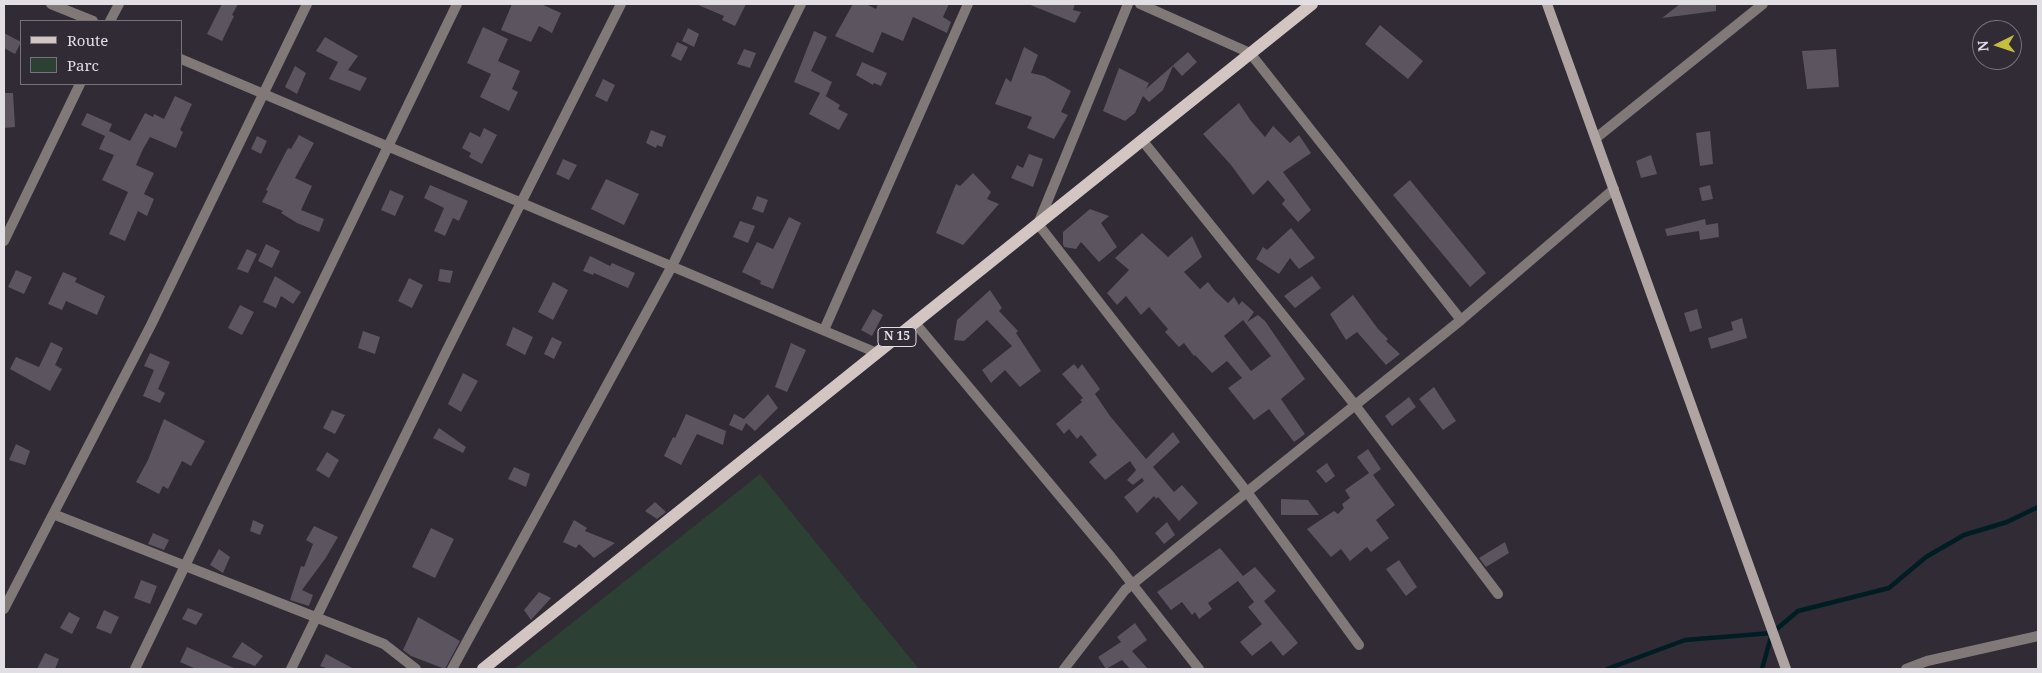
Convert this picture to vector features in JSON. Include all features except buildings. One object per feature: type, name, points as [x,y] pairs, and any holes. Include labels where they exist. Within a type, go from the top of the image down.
[{"type":"main road","name":"N 15","points":[[483,669],[1312,4]]},
{"type":"main road","points":[[1547,4],[1786,669]]},
{"type":"street","points":[[51,4],[91,20]]},
{"type":"street","points":[[111,20],[119,4]]},
{"type":"street","points":[[4,609],[151,325],[307,4]]},
{"type":"street","points":[[134,669],[457,4]]},
{"type":"street","points":[[291,669],[621,4]]},
{"type":"street","points":[[452,669],[672,266],[801,4]]},
{"type":"street","points":[[824,330],[968,4]]},
{"type":"street","points":[[1128,4],[1038,224],[1247,492],[1359,645]]},
{"type":"street","points":[[1140,4],[1250,53],[1461,320]]},
{"type":"street","points":[[1596,138],[1762,4]]},
{"type":"street","points":[[182,59],[877,353]]},
{"type":"street","points":[[4,240],[80,85]]},
{"type":"street","points":[[1142,140],[1355,405],[1498,594]]},
{"type":"street","points":[[1064,669],[1125,590],[1461,320],[1614,189]]},
{"type":"street","points":[[915,322],[1133,584],[1199,669]]},
{"type":"street","points":[[53,514],[384,644],[416,669]]},
{"type":"street","points":[[1906,669],[1927,661],[2038,636]]},
{"type":"green space","points":[[760,474],[919,669],[514,669]]},
{"type":"waterway","points":[[1762,669],[1772,633],[1798,611],[1889,588],[1926,557],[1964,535],[2007,522],[2038,507]]},
{"type":"waterway","points":[[1607,669],[1685,640],[1772,633]]}]
